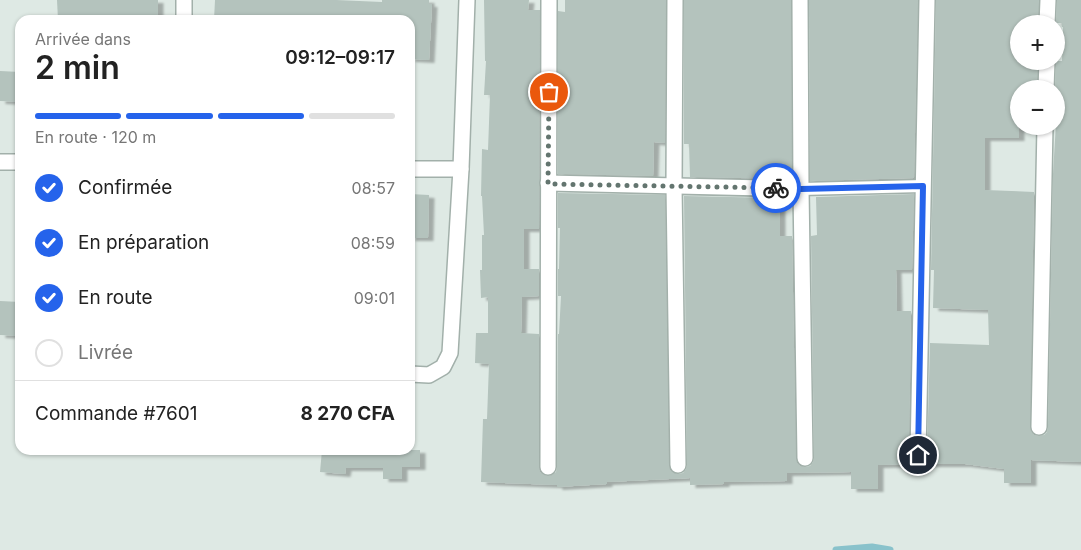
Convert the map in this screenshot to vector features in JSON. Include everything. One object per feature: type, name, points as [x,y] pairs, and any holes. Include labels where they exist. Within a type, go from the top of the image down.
[{"type":"street","points":[[184,0],[184,15]]},
{"type":"street","points":[[415,374],[429,374],[443,367],[450,353],[461,169],[467,0]]},
{"type":"street","points":[[548,467],[549,0]]},
{"type":"street","points":[[676,0],[674,186],[678,465]]},
{"type":"street","points":[[800,0],[805,458]]},
{"type":"street","points":[[918,455],[927,0]]},
{"type":"street","points":[[1047,15],[1048,0]]},
{"type":"street","points":[[1040,427],[1045,135]]},
{"type":"street","points":[[0,162],[15,162]]},
{"type":"street","points":[[415,169],[461,169]]},
{"type":"street","points":[[548,184],[801,189]]},
{"type":"lane","points":[[801,189],[923,186]]},
{"type":"building","points":[[57,0],[158,0],[158,15],[58,15]]},
{"type":"building","points":[[215,0],[382,2],[382,0],[429,0],[429,4],[432,4],[429,60],[415,59],[415,15],[214,15]]},
{"type":"building","points":[[484,0],[529,0],[528,10],[540,10],[539,229],[524,229],[524,269],[539,269],[539,296],[522,297],[521,333],[539,334],[540,472],[548,476],[552,475],[556,472],[557,467],[558,334],[561,296],[558,296],[560,228],[558,228],[558,193],[665,195],[669,465],[670,470],[678,474],[683,473],[687,465],[684,196],[780,198],[780,236],[792,236],[796,458],[800,466],[805,467],[810,466],[814,458],[811,236],[817,235],[816,197],[914,194],[912,270],[896,270],[897,311],[911,311],[909,455],[910,460],[917,464],[878,465],[878,489],[851,489],[851,472],[787,473],[787,481],[724,482],[724,484],[690,485],[690,478],[607,482],[607,484],[557,487],[557,485],[481,482],[483,419],[487,419],[489,364],[475,363],[476,333],[488,333],[488,297],[481,298],[480,270],[482,270],[482,235],[484,235],[481,196],[482,149],[488,150],[490,95],[484,95],[486,61]]},
{"type":"building","points":[[565,0],[666,0],[665,143],[654,142],[653,176],[558,174],[558,11],[565,12]]},
{"type":"building","points":[[684,0],[791,0],[792,179],[690,177],[689,144],[684,144]]},
{"type":"building","points":[[809,0],[918,0],[914,178],[810,181]]},
{"type":"building","points":[[936,0],[1039,0],[1038,15],[1010,15],[1010,70],[1038,70],[1037,80],[1010,80],[1010,135],[1019,135],[1019,138],[985,138],[985,190],[1034,192],[1030,427],[1034,435],[1044,435],[1048,427],[1055,135],[1065,135],[1065,80],[1055,80],[1056,70],[1065,70],[1065,15],[1056,15],[1057,0],[1081,0],[1081,462],[1031,460],[1031,483],[1004,483],[1004,469],[965,464],[919,464],[926,460],[927,455],[930,343],[989,345],[988,310],[933,308],[934,270],[931,270]]},
{"type":"building","points":[[0,71],[15,72],[15,102],[0,101]]},
{"type":"building","points":[[415,194],[429,195],[428,238],[415,238]]},
{"type":"building","points":[[0,301],[15,302],[15,336],[0,335]]},
{"type":"building","points":[[415,450],[420,450],[420,467],[402,467],[402,479],[383,479],[383,468],[346,468],[345,474],[320,472],[322,455],[415,455]]},
{"type":"waterway","points":[[836,550],[872,547],[890,550]]},
{"type":"way so far","points":[[549,92],[548,184],[776,188]]},
{"type":"route","points":[[776,188],[923,186],[918,455]]}]
